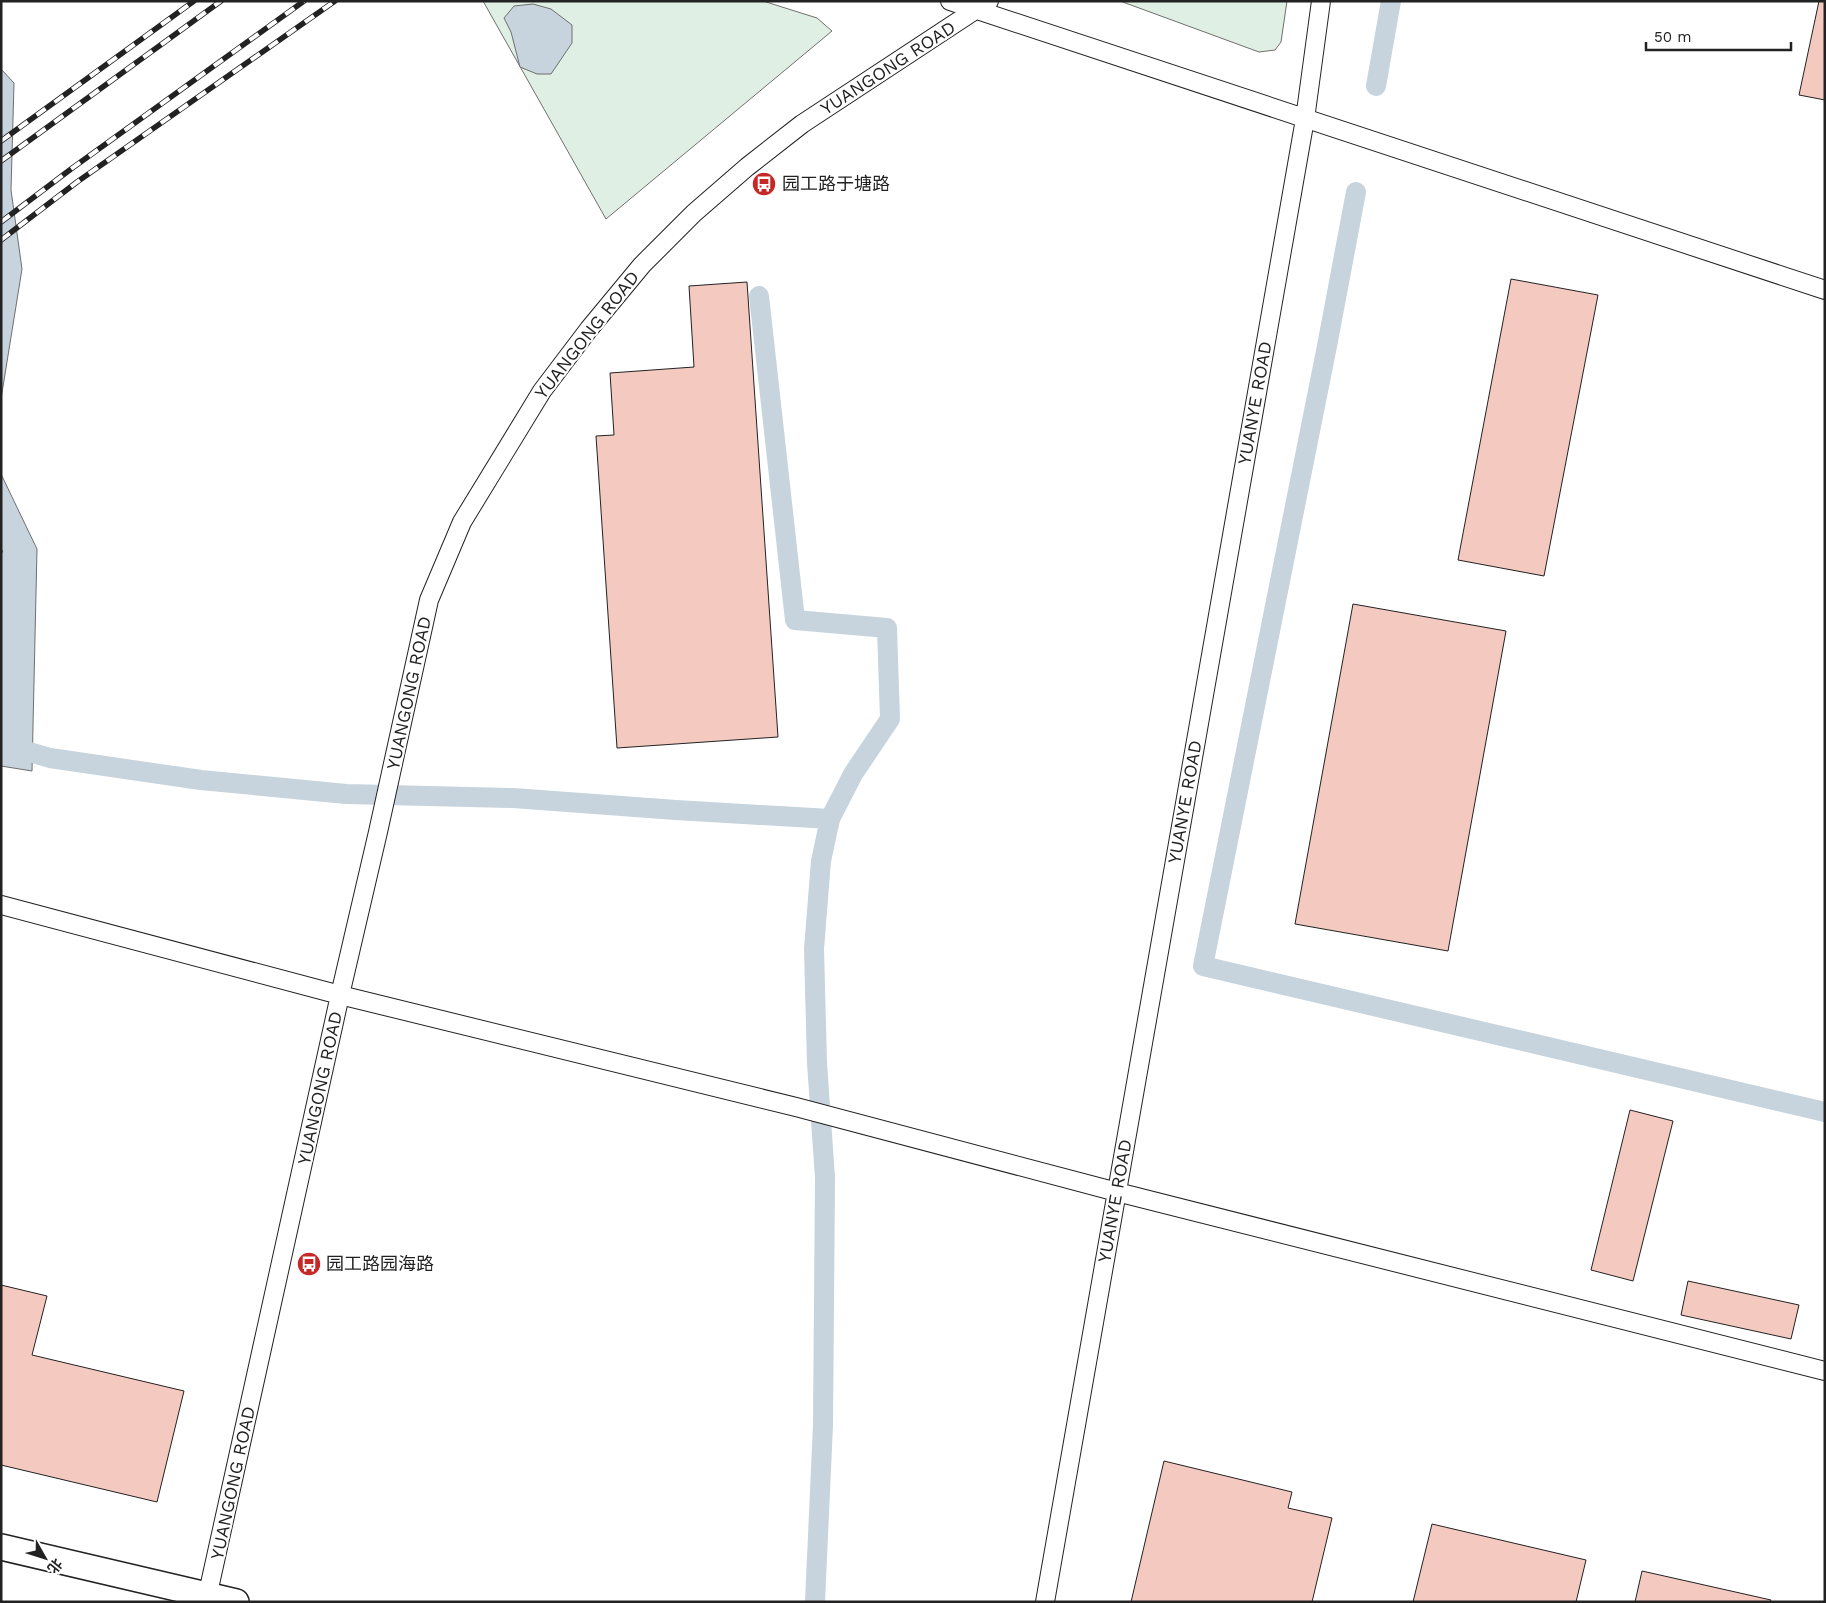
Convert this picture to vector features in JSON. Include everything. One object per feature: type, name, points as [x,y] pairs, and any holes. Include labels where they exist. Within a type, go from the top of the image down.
[{"type":"street","points":[[950,1],[983,6],[1305,118],[1825,290]]},
{"type":"street","name":"YUANYE ROAD","points":[[1045,1602],[1305,118],[1320,1]]},
{"type":"street","name":"YUANGONG ROAD","points":[[207,1599],[429,600],[462,522],[542,391],[589,329],[642,265],[694,213],[747,167],[802,124],[983,6]]},
{"type":"street","points":[[1,905],[340,995],[856,1122],[1117,1192],[1825,1371]]},
{"type":"street","points":[[1,1548],[207,1599],[236,1602]]},
{"type":"green space","points":[[483,1],[763,1],[817,18],[832,31],[606,219]]},
{"type":"green space","points":[[1120,1],[1287,1],[1281,42],[1275,50],[1259,52]]},
{"type":"shaded area","points":[[533,4],[551,9],[572,25],[572,43],[551,74],[537,74],[520,67],[511,32],[504,18],[514,6]]},
{"type":"shaded area","points":[[1,69],[14,83],[11,190],[22,269],[1,399]]},
{"type":"shaded area","points":[[1,474],[37,549],[32,771],[1,766],[1,554],[3,551],[1,549]]},
{"type":"building","points":[[1819,1],[1825,1],[1825,100],[1799,95]]},
{"type":"building","points":[[1511,279],[1598,295],[1544,576],[1458,560]]},
{"type":"building","points":[[747,282],[778,737],[617,748],[596,436],[614,435],[610,373],[694,367],[689,286]]},
{"type":"building","points":[[1353,604],[1506,631],[1448,951],[1295,924]]},
{"type":"building","points":[[1630,1110],[1673,1121],[1633,1281],[1591,1270]]},
{"type":"building","points":[[1688,1281],[1799,1305],[1791,1339],[1681,1315]]},
{"type":"building","points":[[1,1285],[47,1296],[32,1355],[184,1391],[157,1502],[1,1465]]},
{"type":"building","points":[[1164,1461],[1292,1492],[1288,1508],[1332,1518],[1312,1602],[1131,1602]]},
{"type":"building","points":[[1432,1524],[1586,1560],[1576,1602],[1413,1602]]},
{"type":"building","points":[[1642,1571],[1771,1600],[1770,1602],[1635,1602]]},
{"type":"waterway","points":[[1376,86],[1391,1]]},
{"type":"waterway","points":[[1356,192],[1203,966],[1825,1112]]},
{"type":"waterway","points":[[759,296],[795,620],[887,628],[890,719],[853,774],[830,819],[821,861],[814,949],[817,1063],[825,1178],[823,1425],[815,1602]]},
{"type":"waterway","points":[[9,739],[23,750],[50,758],[201,780],[346,794],[513,798],[830,819]]},
{"type":"railway","points":[[1,141],[194,1]]},
{"type":"railway","points":[[1,161],[221,1]]},
{"type":"railway","points":[[1,222],[71,169],[304,1]]},
{"type":"railway","points":[[1,240],[77,182],[335,1]]},
{"type":"place","name":"园工路于塘路","points":[[764,184]]},
{"type":"place","name":"园工路园海路","points":[[309,1264]]}]
